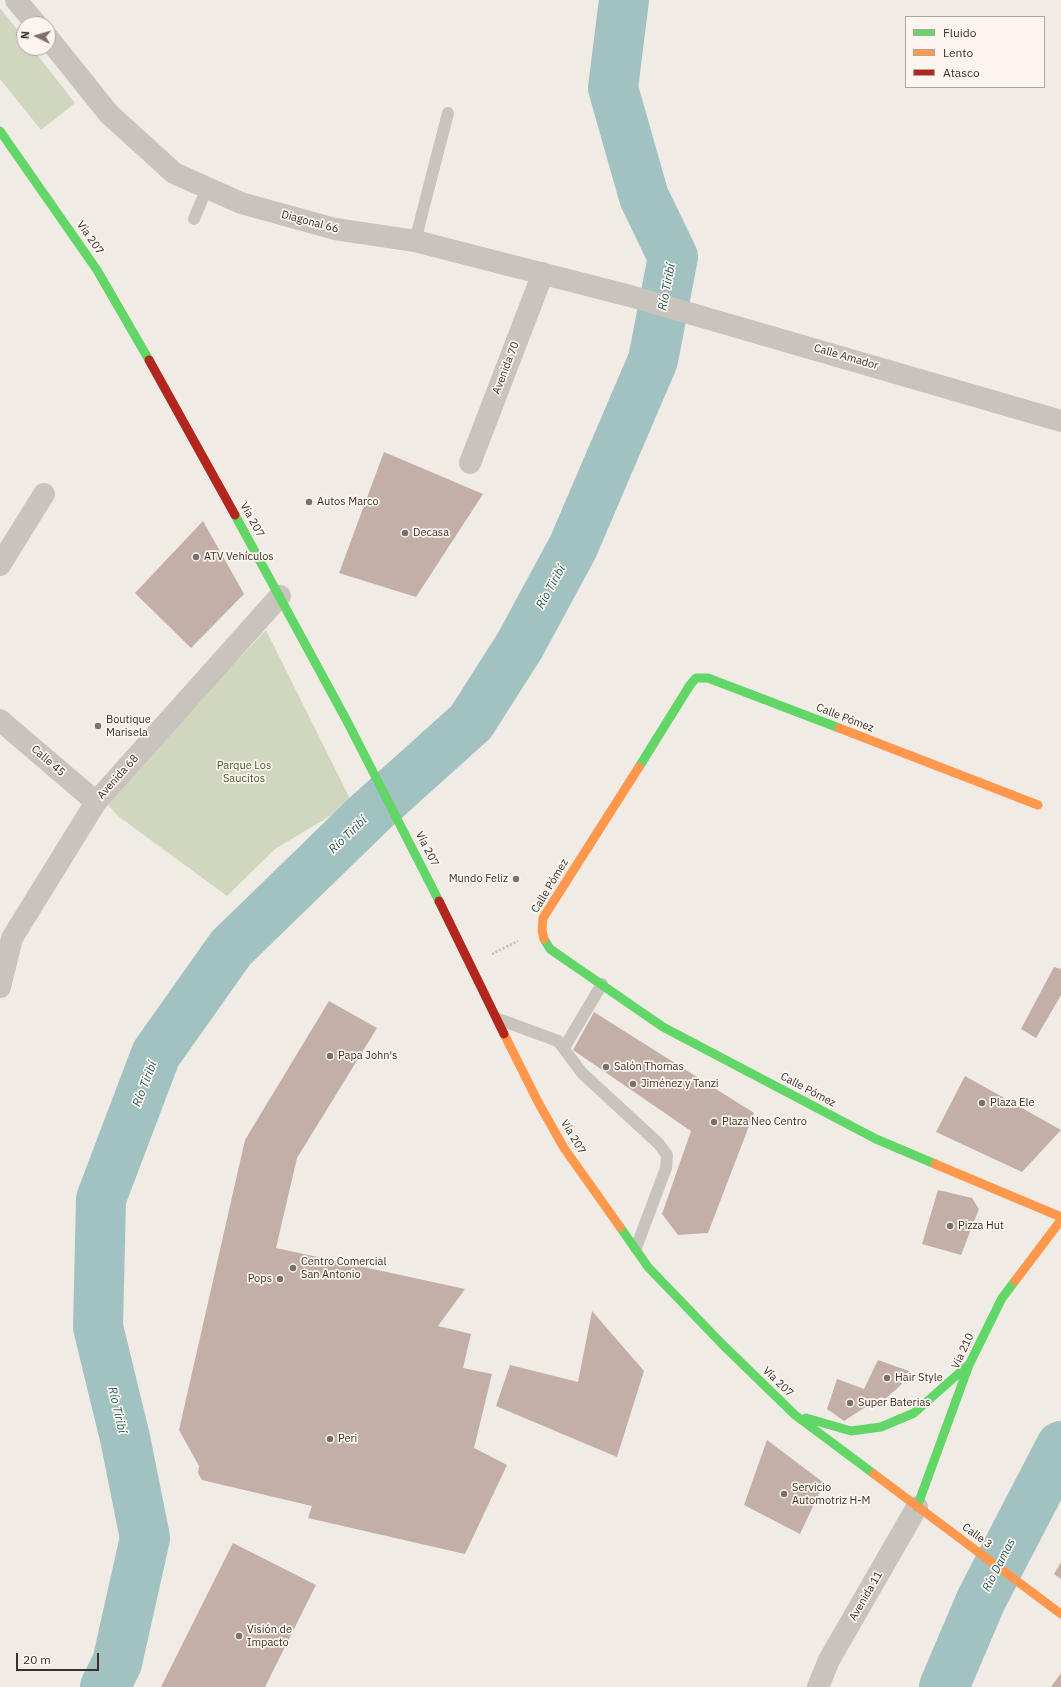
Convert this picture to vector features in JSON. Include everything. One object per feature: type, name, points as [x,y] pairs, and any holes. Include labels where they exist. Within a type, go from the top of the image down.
[{"type":"main road","name":"Vía 207","points":[[0,131],[97,270],[145,352],[280,596],[348,723],[426,874],[538,1102],[564,1148],[648,1267],[722,1344],[795,1415],[916,1507]]},
{"type":"main road","name":"Calle Pómez","points":[[1038,805],[708,678],[696,678],[690,685],[543,918],[542,936],[550,949],[663,1027],[876,1139],[1061,1218]]},
{"type":"main road","name":"Vía 210","points":[[916,1507],[968,1365],[1002,1298],[1061,1218]]},
{"type":"main road","points":[[795,1415],[851,1431],[881,1427],[914,1413],[968,1365]]},
{"type":"main road","name":"Calle 3","points":[[916,1507],[1061,1614]]},
{"type":"street","points":[[16,0],[29,16]]},
{"type":"street","name":"Diagonal 66","points":[[56,48],[109,114],[174,173],[241,203],[335,229],[415,241],[630,296]]},
{"type":"street","name":"Avenida 70","points":[[470,463],[543,273]]},
{"type":"street","name":"Calle Amador","points":[[630,296],[1061,420]]},
{"type":"street","points":[[0,565],[44,494]]},
{"type":"street","name":"Avenida 68","points":[[0,987],[6,936],[96,802],[280,596]]},
{"type":"street","name":"Calle 45","points":[[0,720],[96,802]]},
{"type":"street","name":"Avenida 11","points":[[818,1687],[829,1660],[916,1507]]},
{"type":"lane","points":[[415,241],[448,113]]},
{"type":"lane","points":[[194,219],[207,188]]},
{"type":"lane","points":[[564,1048],[602,984]]},
{"type":"lane","points":[[497,1019],[558,1041],[582,1073],[659,1144],[667,1155],[666,1168],[636,1248]]},
{"type":"path","points":[[495,952],[515,941]]},
{"type":"green space","points":[[0,8],[16,28],[16,56],[38,56],[75,103],[41,130],[0,79]]},
{"type":"green space","name":"Parque Los Saucitos","points":[[266,630],[352,803],[275,849],[227,896],[118,816],[108,805],[180,721]]},
{"type":"building","name":"Decasa","points":[[384,452],[483,494],[416,597],[339,573]]},
{"type":"building","name":"ATV Vehículos","points":[[203,521],[244,594],[191,648],[135,593]]},
{"type":"building","points":[[1054,967],[1061,969],[1061,995],[1036,1038],[1021,1029]]},
{"type":"building","name":"Centro Comercial San Antonio","points":[[329,1001],[377,1028],[297,1158],[276,1248],[465,1289],[438,1326],[471,1334],[463,1368],[492,1374],[474,1448],[507,1465],[465,1554],[308,1518],[312,1506],[202,1480],[198,1473],[199,1466],[179,1430],[245,1140]]},
{"type":"building","name":"Plaza Neo Centro","points":[[594,1012],[754,1113],[708,1233],[678,1235],[662,1214],[691,1131],[573,1050]]},
{"type":"building","name":"Plaza Ele","points":[[965,1076],[1061,1130],[1022,1172],[936,1132]]},
{"type":"building","name":"Pizza Hut","points":[[938,1190],[972,1198],[979,1209],[961,1255],[922,1244]]},
{"type":"building","points":[[592,1311],[644,1371],[617,1457],[496,1406],[510,1365],[578,1382]]},
{"type":"building","points":[[878,1360],[909,1371],[901,1385],[885,1399],[881,1397],[844,1421],[827,1409],[837,1379],[864,1389]]},
{"type":"building","name":"Servicio Automotriz H-M","points":[[767,1440],[824,1483],[800,1534],[744,1505]]},
{"type":"building","name":"Visión de Impacto","points":[[233,1543],[316,1585],[265,1687],[161,1687]]},
{"type":"building","points":[[1061,1562],[1061,1579],[1054,1574]]},
{"type":"building","points":[[1061,1673],[1061,1687],[1051,1687]]},
{"type":"waterway","name":"Río Tiribí","points":[[105,1687],[117,1663],[145,1538],[125,1438],[98,1327],[101,1199],[156,1054],[231,948],[371,812],[471,722],[520,645],[573,547],[653,360],[673,257],[644,197],[613,88],[624,0]]},
{"type":"waterway","name":"Río Damas","points":[[944,1687],[981,1600],[1061,1446]]},
{"type":"traffic: fast","points":[[0,131],[97,270],[149,360]]},
{"type":"traffic: fast","points":[[235,515],[348,723],[439,901]]},
{"type":"traffic: fast","points":[[639,767],[690,685],[696,678],[708,678],[839,728]]},
{"type":"traffic: fast","points":[[544,939],[550,949],[663,1027],[876,1139],[935,1164]]},
{"type":"traffic: fast","points":[[620,1227],[648,1267],[722,1344],[795,1415],[874,1474]]},
{"type":"traffic: fast","points":[[917,1507],[969,1365],[1002,1298],[1015,1281]]},
{"type":"traffic: fast","points":[[806,1418],[851,1431],[881,1427],[914,1413],[967,1366]]},
{"type":"traffic: slow","points":[[839,728],[1038,805]]},
{"type":"traffic: slow","points":[[544,939],[542,930],[543,918],[639,767]]},
{"type":"traffic: slow","points":[[504,1034],[538,1102],[564,1148],[620,1227]]},
{"type":"traffic: slow","points":[[935,1164],[1061,1217]]},
{"type":"traffic: slow","points":[[1015,1281],[1061,1220]]},
{"type":"traffic: slow","points":[[874,1474],[1061,1614]]},
{"type":"traffic: jam","points":[[149,360],[235,515]]},
{"type":"traffic: jam","points":[[439,901],[504,1034]]},
{"type":"place","name":"Autos Marco","points":[[309,502]]},
{"type":"place","name":"Decasa","points":[[405,533]]},
{"type":"place","name":"ATV Vehículos","points":[[196,557]]},
{"type":"place","name":"Boutique Marisela","points":[[98,726]]},
{"type":"place","name":"Mundo Feliz","points":[[516,879]]},
{"type":"place","name":"Papa John's","points":[[330,1056]]},
{"type":"place","name":"Salón Thomas","points":[[606,1067]]},
{"type":"place","name":"Jiménez y Tanzi","points":[[633,1084]]},
{"type":"place","name":"Plaza Ele","points":[[982,1103]]},
{"type":"place","name":"Plaza Neo Centro","points":[[714,1122]]},
{"type":"place","name":"Pizza Hut","points":[[950,1226]]},
{"type":"place","name":"Centro Comercial San Antonio","points":[[293,1268]]},
{"type":"place","name":"Pops","points":[[280,1279]]},
{"type":"place","name":"Hair Style","points":[[887,1378]]},
{"type":"place","name":"Super Baterias","points":[[850,1403]]},
{"type":"place","name":"Peri","points":[[330,1439]]},
{"type":"place","name":"Servicio Automotriz H-M","points":[[784,1494]]},
{"type":"place","name":"Visión de Impacto","points":[[239,1636]]}]
